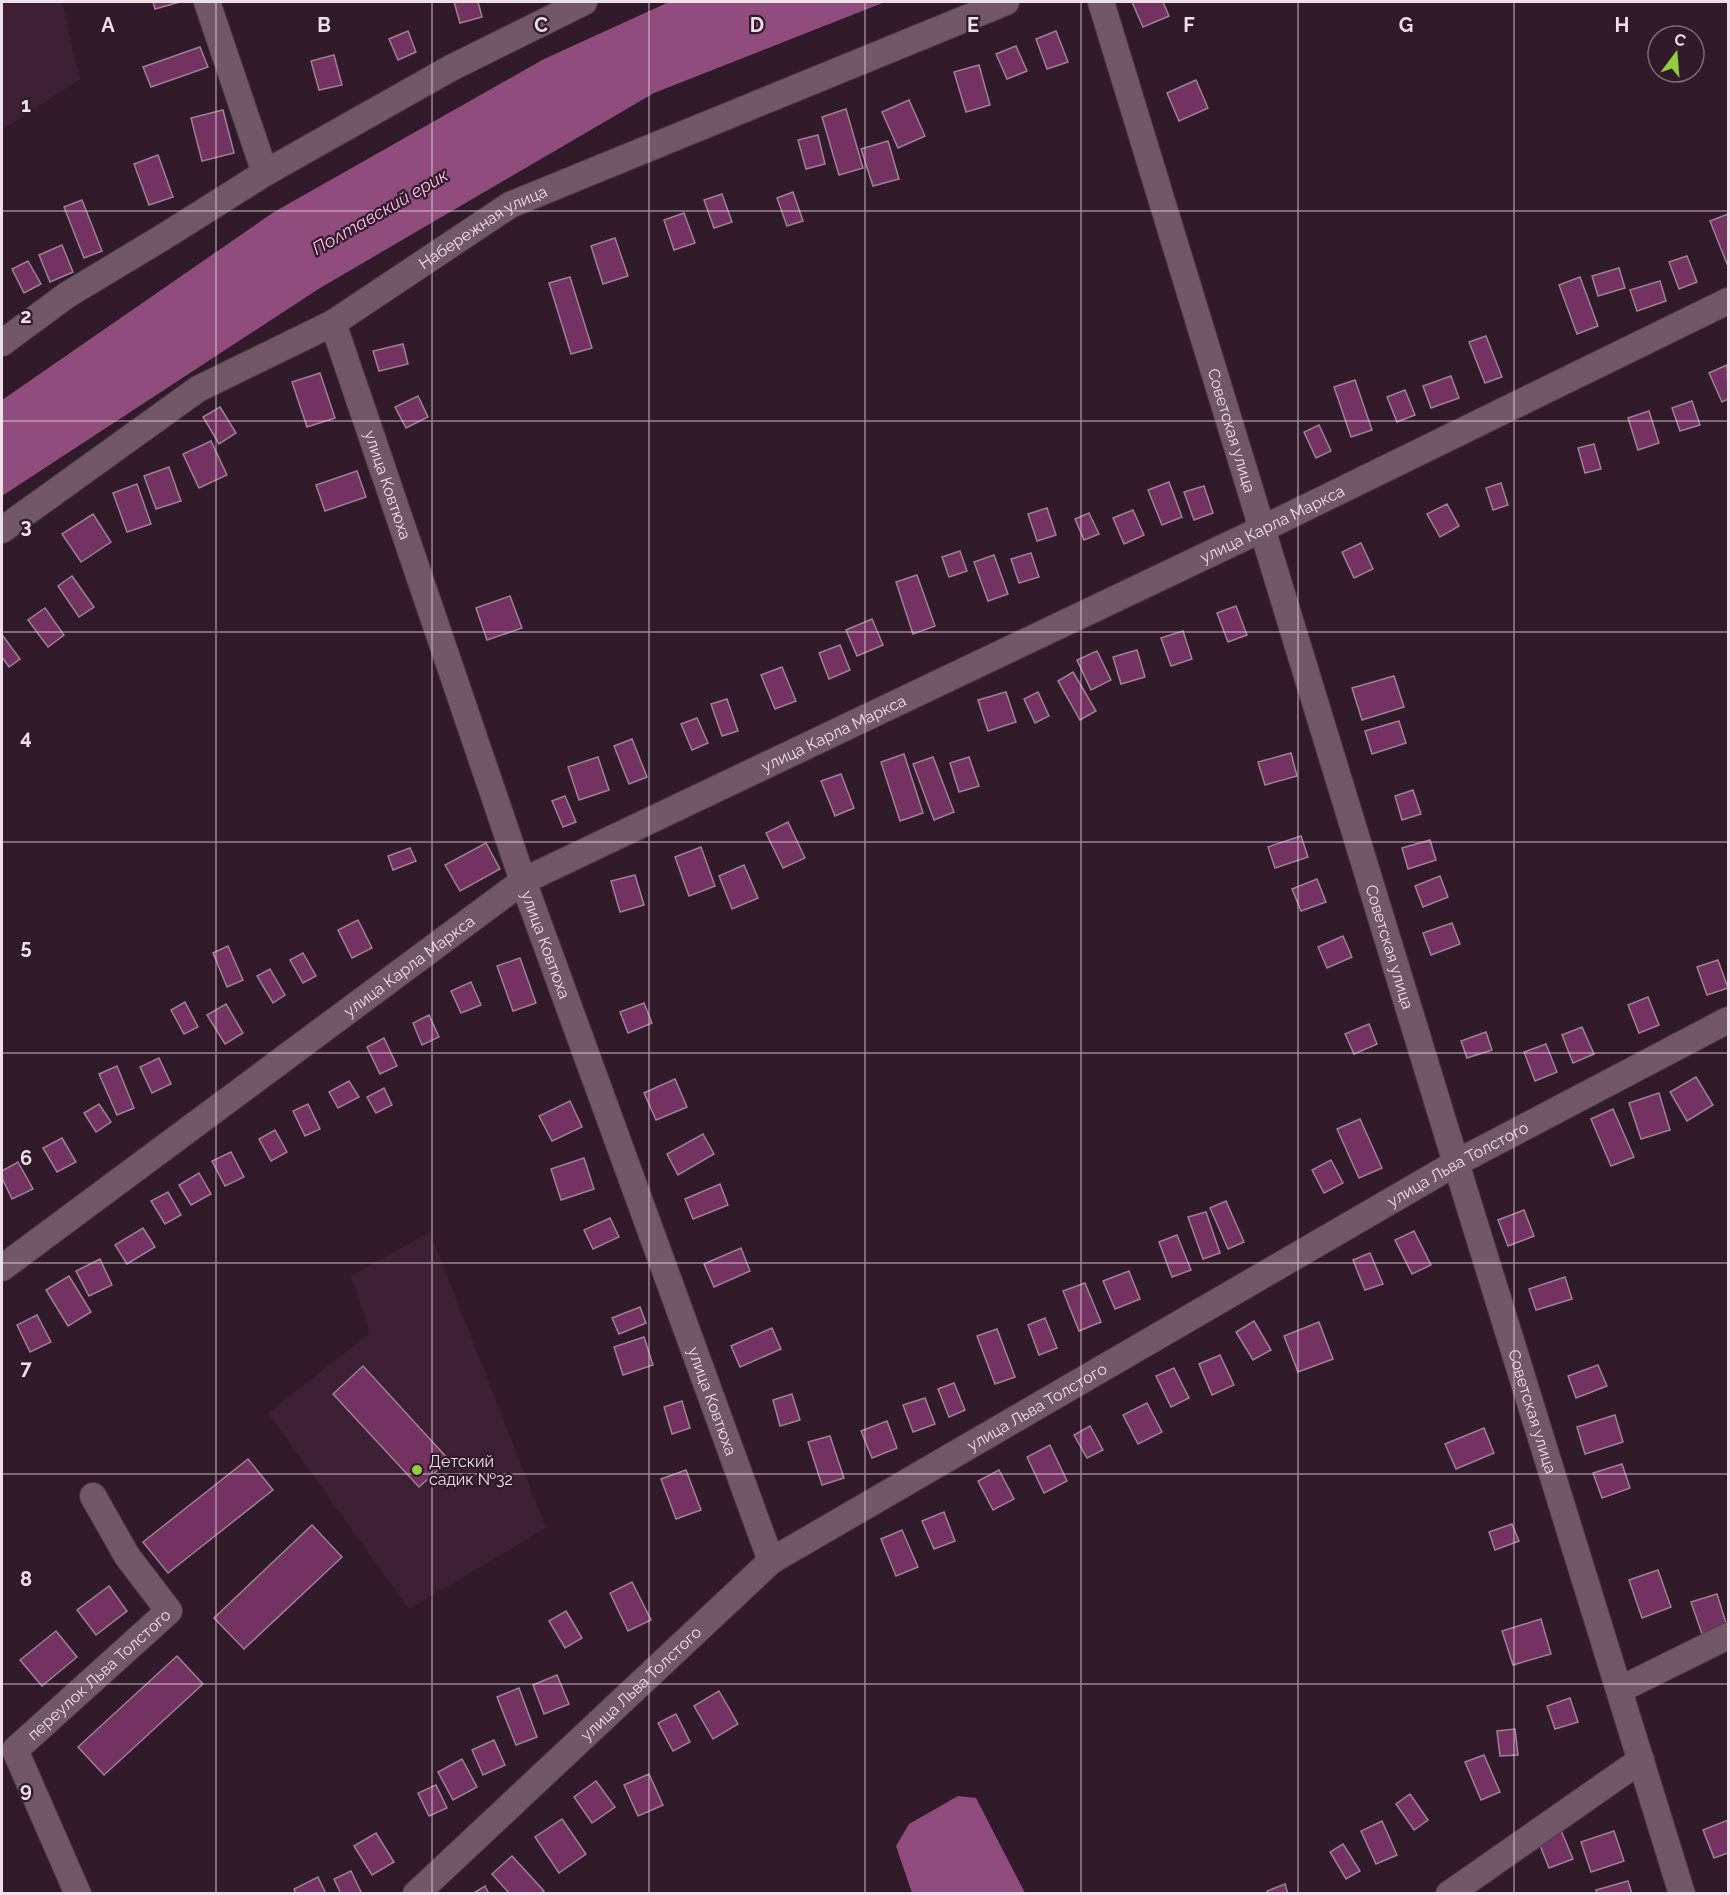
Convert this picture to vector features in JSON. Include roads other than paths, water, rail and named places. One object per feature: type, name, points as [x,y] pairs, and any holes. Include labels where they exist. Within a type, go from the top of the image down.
[{"type":"street","points":[[207,2],[265,173]]},
{"type":"street","points":[[2,343],[67,295],[265,173],[451,68],[584,2]]},
{"type":"street","name":"Набережная улица","points":[[2,530],[198,388],[333,323],[510,205],[1006,2]]},
{"type":"street","name":"Советская улица","points":[[1101,2],[1682,1893]]},
{"type":"street","name":"улица Карла Маркса","points":[[2,1268],[523,881],[1262,529],[1728,301]]},
{"type":"street","name":"улица Ковтюха","points":[[333,323],[523,881],[771,1561]]},
{"type":"street","name":"улица Льва Толстого","points":[[416,1893],[771,1561],[1456,1162],[1728,1020]]},
{"type":"street","name":"переулок Льва Толстого","points":[[78,1893],[15,1750],[169,1611],[127,1556],[93,1496]]},
{"type":"street","points":[[1619,1690],[1728,1636]]},
{"type":"street","points":[[1449,1893],[1641,1760]]},
{"type":"water","name":"Полтавский ерик","points":[[669,2],[885,2],[654,93],[320,288],[2,496],[2,400],[274,212],[544,59]]},
{"type":"water","points":[[958,1796],[976,1798],[1025,1893],[912,1893],[896,1846],[909,1824]]},
{"type":"place","name":"Детский садик №32","points":[[417,1470]]}]
